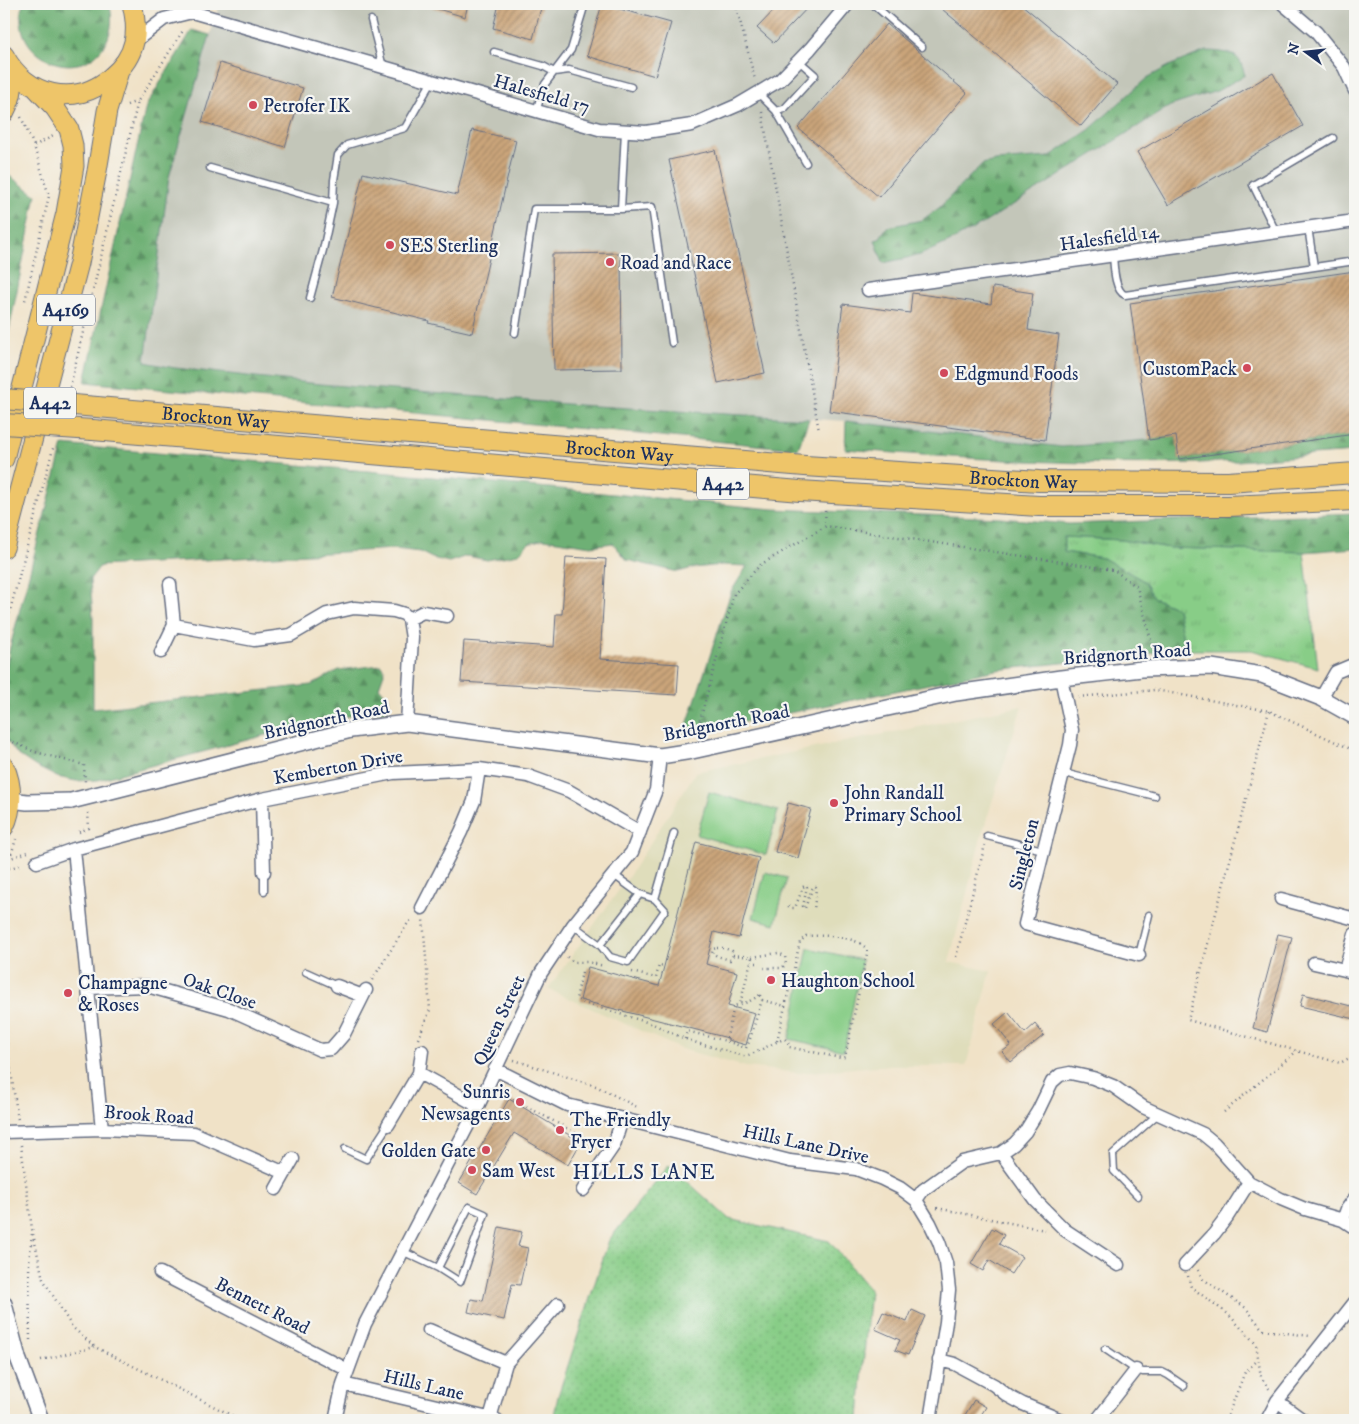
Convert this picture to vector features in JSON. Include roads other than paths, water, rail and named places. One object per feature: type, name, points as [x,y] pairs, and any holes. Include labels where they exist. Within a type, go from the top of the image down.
[{"type":"highway","points":[[4,112],[10,100],[13,86],[7,61]]},
{"type":"highway","name":"Brockton Way","points":[[4,399],[805,466],[1039,481],[1228,482],[1355,473]]},
{"type":"highway","name":"Brockton Way","points":[[4,424],[790,490],[1039,506],[1228,506],[1355,500]]},
{"type":"main road","points":[[7,61],[22,80],[37,89],[59,95],[81,93],[102,85],[119,71],[128,57],[134,42],[136,20],[132,4]]},
{"type":"main road","name":"A4169","points":[[4,548],[79,263],[107,111],[119,71]]},
{"type":"main road","name":"A4169","points":[[4,459],[66,213],[74,166],[73,145],[69,129],[55,108],[37,89]]},
{"type":"main road","points":[[4,766],[10,786],[11,800],[4,828]]},
{"type":"street","name":"Halesfield 17","points":[[174,4],[192,12],[599,129],[646,132],[692,125],[738,105],[780,80],[848,4]]},
{"type":"street","points":[[1283,4],[1316,32],[1344,67],[1355,91]]},
{"type":"street","points":[[134,42],[164,19],[192,12]]},
{"type":"street","name":"Halesfield 14","points":[[868,290],[1355,221]]},
{"type":"street","points":[[161,652],[174,625],[170,584]]},
{"type":"street","points":[[174,625],[254,640],[290,635],[327,614],[354,608],[394,611],[404,614],[409,619],[412,638],[407,723]]},
{"type":"street","points":[[409,619],[422,612],[447,616]]},
{"type":"street","points":[[1321,698],[1336,672],[1355,664]]},
{"type":"street","name":"Bridgnorth Road","points":[[11,800],[27,802],[71,801],[351,730],[407,723],[660,756],[692,751],[956,693],[1142,669],[1211,668],[1262,675],[1321,698],[1355,717]]},
{"type":"street","name":"Singleton","points":[[1062,678],[1072,730],[1064,773],[1024,924],[1139,955]]},
{"type":"street","name":"Queen Street","points":[[335,1420],[343,1384],[365,1324],[478,1106],[541,973],[573,925],[632,852],[656,790],[660,756]]},
{"type":"street","points":[[422,908],[461,832],[474,802],[479,769]]},
{"type":"street","name":"Kemberton Drive","points":[[37,862],[74,849],[262,799],[394,773],[479,769],[528,776],[569,791],[640,832]]},
{"type":"street","points":[[262,799],[264,872]]},
{"type":"street","points":[[74,849],[102,1129]]},
{"type":"street","points":[[1281,900],[1355,919]]},
{"type":"street","points":[[1314,963],[1350,972],[1355,934]]},
{"type":"street","name":"Oak Close","points":[[88,988],[147,986],[229,1009],[320,1050],[331,1049],[344,1034],[364,993],[337,986]]},
{"type":"street","points":[[388,1125],[419,1072],[422,1051]]},
{"type":"street","name":"Hills Lane Drive","points":[[496,1069],[567,1105],[790,1161],[856,1170],[882,1179],[900,1188],[916,1200],[939,1242],[946,1263],[949,1290],[946,1322],[930,1420]]},
{"type":"street","points":[[419,1072],[478,1106]]},
{"type":"street","points":[[916,1200],[923,1190],[962,1162],[1001,1153],[1014,1144],[1025,1132],[1038,1111],[1052,1082],[1060,1075],[1070,1073],[1093,1078],[1113,1086],[1143,1107],[1203,1134],[1214,1143],[1249,1182],[1281,1199],[1343,1220],[1355,1228]]},
{"type":"street","points":[[583,1190],[614,1145],[622,1119]]},
{"type":"street","name":"Brook Road","points":[[4,1132],[102,1129],[194,1133],[285,1173]]},
{"type":"street","points":[[1001,1153],[1035,1200],[1065,1230],[1118,1265]]},
{"type":"street","points":[[276,1189],[293,1159]]},
{"type":"street","points":[[1185,1265],[1214,1234],[1249,1182]]},
{"type":"street","points":[[1343,1220],[1347,1209],[1355,1198]]},
{"type":"street","name":"Bennett Road","points":[[160,1273],[348,1370]]},
{"type":"street","points":[[1267,1420],[1278,1401],[1355,1302]]},
{"type":"street","points":[[494,1419],[506,1363],[558,1304]]},
{"type":"street","points":[[4,1309],[18,1358],[40,1420]]},
{"type":"street","points":[[429,1330],[506,1363]]},
{"type":"street","points":[[940,1360],[955,1364],[994,1385],[1008,1396],[1023,1404],[1061,1420]]},
{"type":"street","points":[[1098,1420],[1136,1370]]},
{"type":"street","name":"Hills Lane","points":[[343,1384],[451,1415],[494,1419]]},
{"type":"street","points":[[1278,1401],[1303,1420]]},
{"type":"lane","points":[[536,111],[545,84],[571,50],[585,4]]},
{"type":"lane","points":[[873,4],[922,47]]},
{"type":"lane","points":[[371,20],[383,67]]},
{"type":"lane","points":[[494,52],[544,66],[554,72],[569,70],[631,87]]},
{"type":"lane","points":[[776,111],[784,109],[816,75],[798,61]]},
{"type":"lane","points":[[310,298],[333,202],[338,155],[347,145],[405,128],[432,81]]},
{"type":"lane","points":[[758,93],[776,111],[806,163]]},
{"type":"lane","points":[[621,209],[625,131]]},
{"type":"lane","points":[[1276,232],[1254,185],[1333,138]]},
{"type":"lane","points":[[210,168],[333,202]]},
{"type":"lane","points":[[515,333],[534,209],[652,207],[672,343]]},
{"type":"lane","points":[[1308,227],[1314,267]]},
{"type":"lane","points":[[1113,255],[1117,286],[1121,293],[1125,295],[1355,261]]},
{"type":"lane","points":[[1064,773],[1155,796]]},
{"type":"lane","points":[[655,899],[674,833]]},
{"type":"lane","points":[[987,836],[1043,850]]},
{"type":"lane","points":[[264,872],[264,891]]},
{"type":"lane","points":[[573,925],[600,945],[610,957],[628,962],[665,910],[655,899],[640,894],[614,875]]},
{"type":"lane","points":[[600,945],[640,894]]},
{"type":"lane","points":[[1139,955],[1149,916]]},
{"type":"lane","points":[[306,972],[337,986]]},
{"type":"lane","points":[[1138,1196],[1114,1171],[1113,1154],[1158,1114]]},
{"type":"lane","points":[[346,1149],[366,1158],[388,1125]]},
{"type":"lane","points":[[404,1252],[438,1268],[460,1282],[485,1214],[468,1207],[438,1268]]},
{"type":"lane","points":[[1105,1349],[1136,1370],[1162,1372],[1184,1386]]},
{"type":"place","name":"Petrofer IK","points":[[253,105]]},
{"type":"place","name":"SES Sterling","points":[[390,245]]},
{"type":"place","name":"Road and Race","points":[[610,262]]},
{"type":"place","name":"CustomPack","points":[[1247,368]]},
{"type":"place","name":"Edgmund Foods","points":[[944,373]]},
{"type":"place","name":"John Randall Primary School","points":[[834,803]]},
{"type":"place","name":"Haughton School","points":[[771,980]]},
{"type":"place","name":"Champagne & Roses","points":[[68,993]]},
{"type":"place","name":"Sunris Newsagents","points":[[520,1102]]},
{"type":"place","name":"The Friendly Fryer","points":[[560,1130]]},
{"type":"place","name":"Golden Gate","points":[[486,1150]]},
{"type":"place","name":"Sam West","points":[[472,1170]]},
{"type":"district","name":"HILLS LANE","points":[[644,1172]]}]
